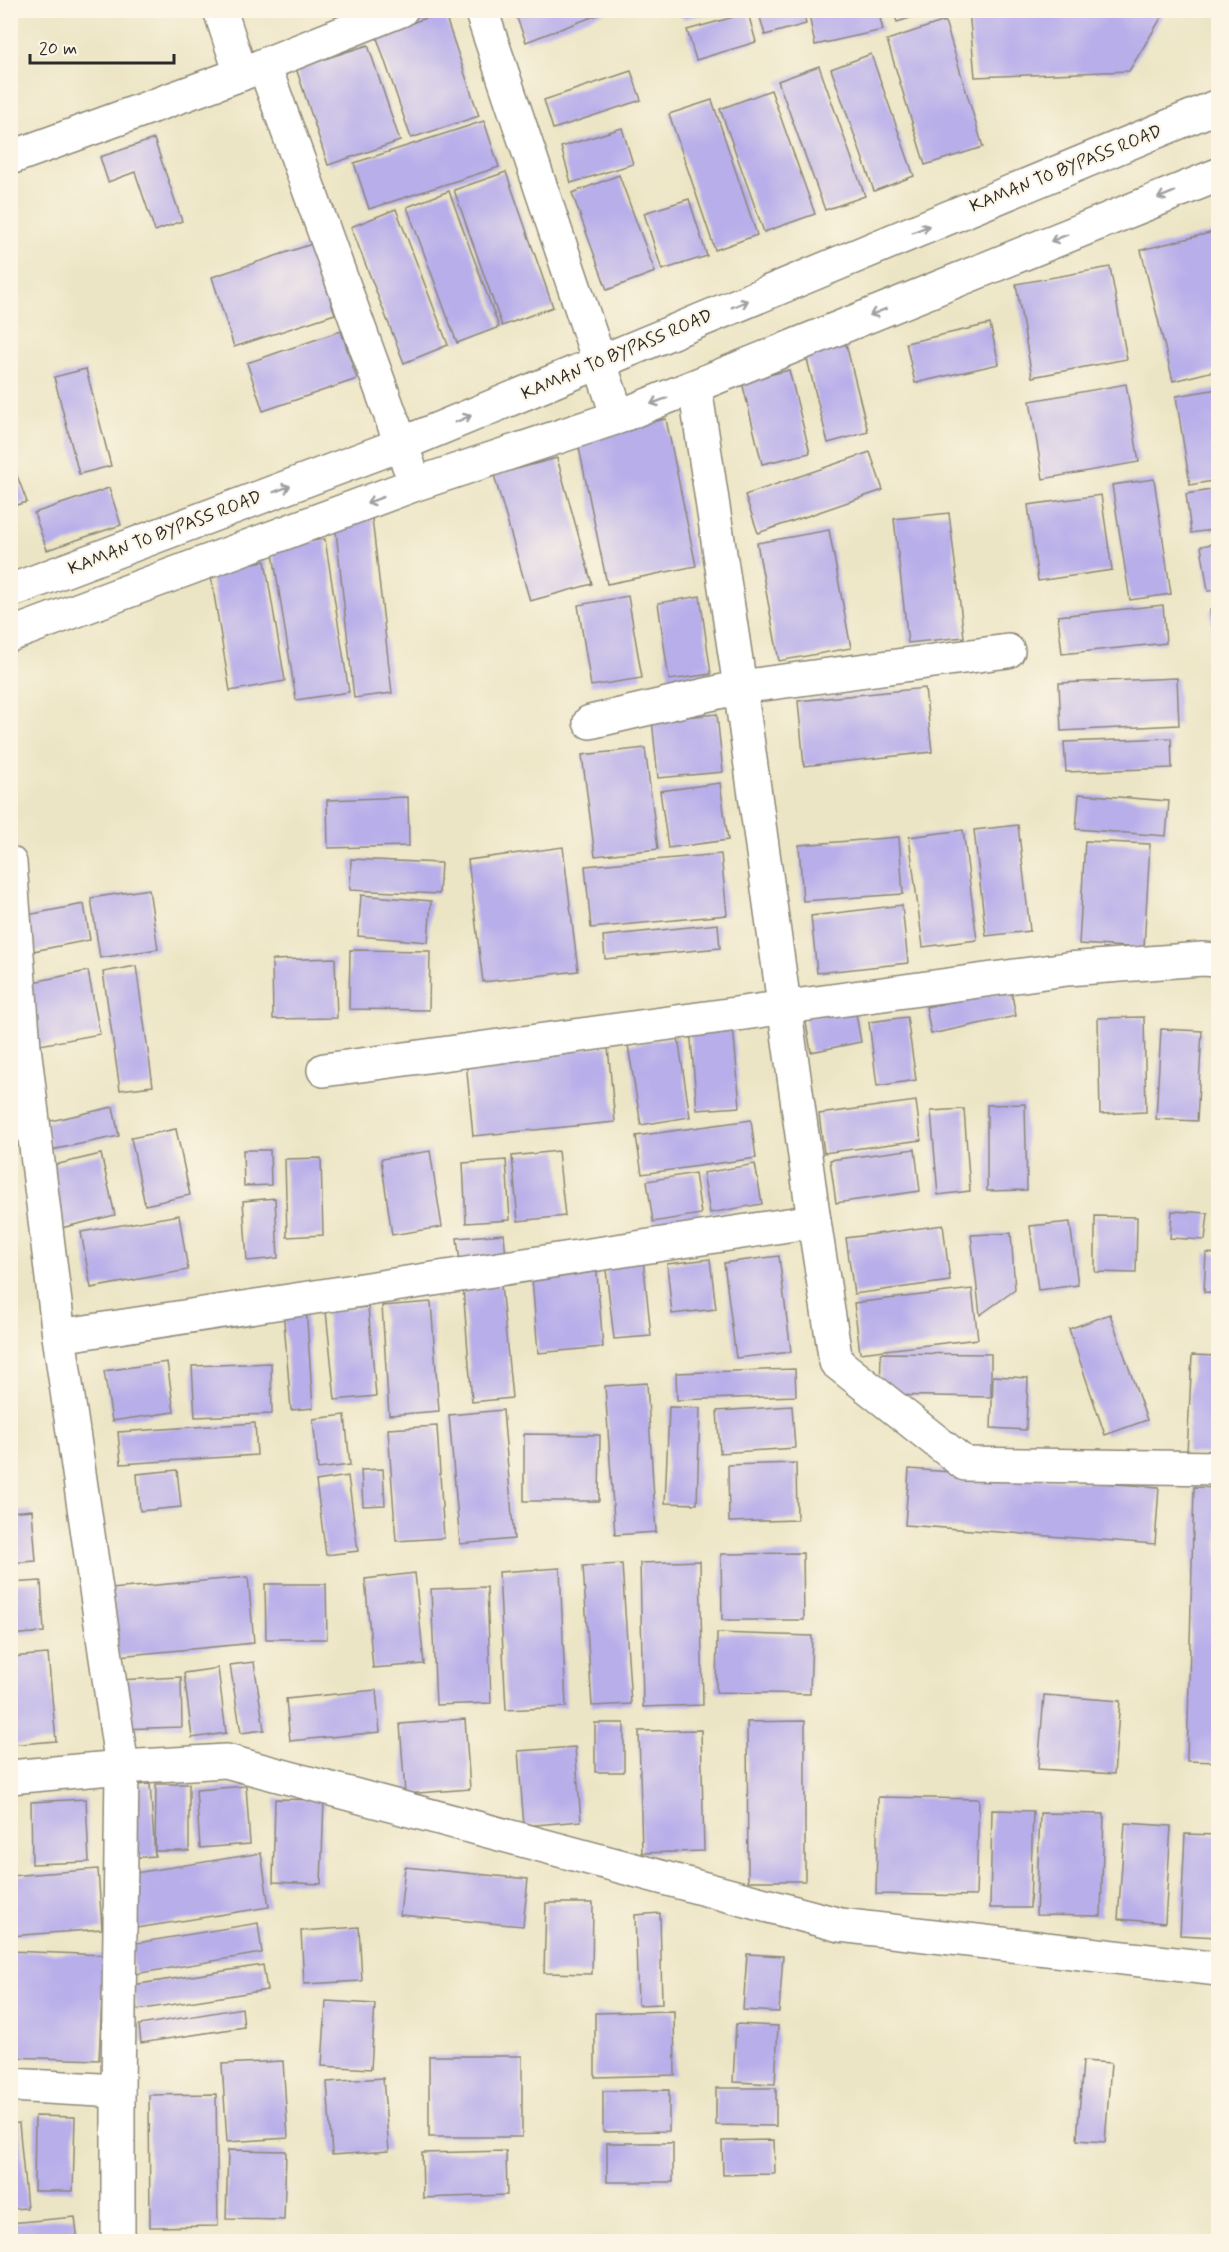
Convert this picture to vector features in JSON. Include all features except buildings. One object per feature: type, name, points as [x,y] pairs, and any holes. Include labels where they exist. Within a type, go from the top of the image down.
[{"type":"street","points":[[220,10],[252,70],[416,484]]},
{"type":"street","points":[[10,158],[252,70],[401,10]]},
{"type":"street","points":[[481,10],[618,417]]},
{"type":"street","name":"KAMAN TO BYPASS ROAD","points":[[10,591],[402,444],[1218,106]]},
{"type":"street","points":[[10,635],[416,484],[618,417],[1218,175]]},
{"type":"street","points":[[695,387],[836,1362],[965,1464],[1218,1468]]},
{"type":"street","points":[[590,722],[740,687],[1008,651]]},
{"type":"street","points":[[10,863],[24,1047],[59,1336],[122,1767],[118,2241]]},
{"type":"street","points":[[324,1070],[1067,969],[1202,959],[1218,960]]},
{"type":"street","points":[[59,1336],[814,1221]]},
{"type":"street","points":[[10,1777],[226,1761],[840,1925],[1218,1969]]},
{"type":"street","points":[[10,2085],[118,2091]]}]
